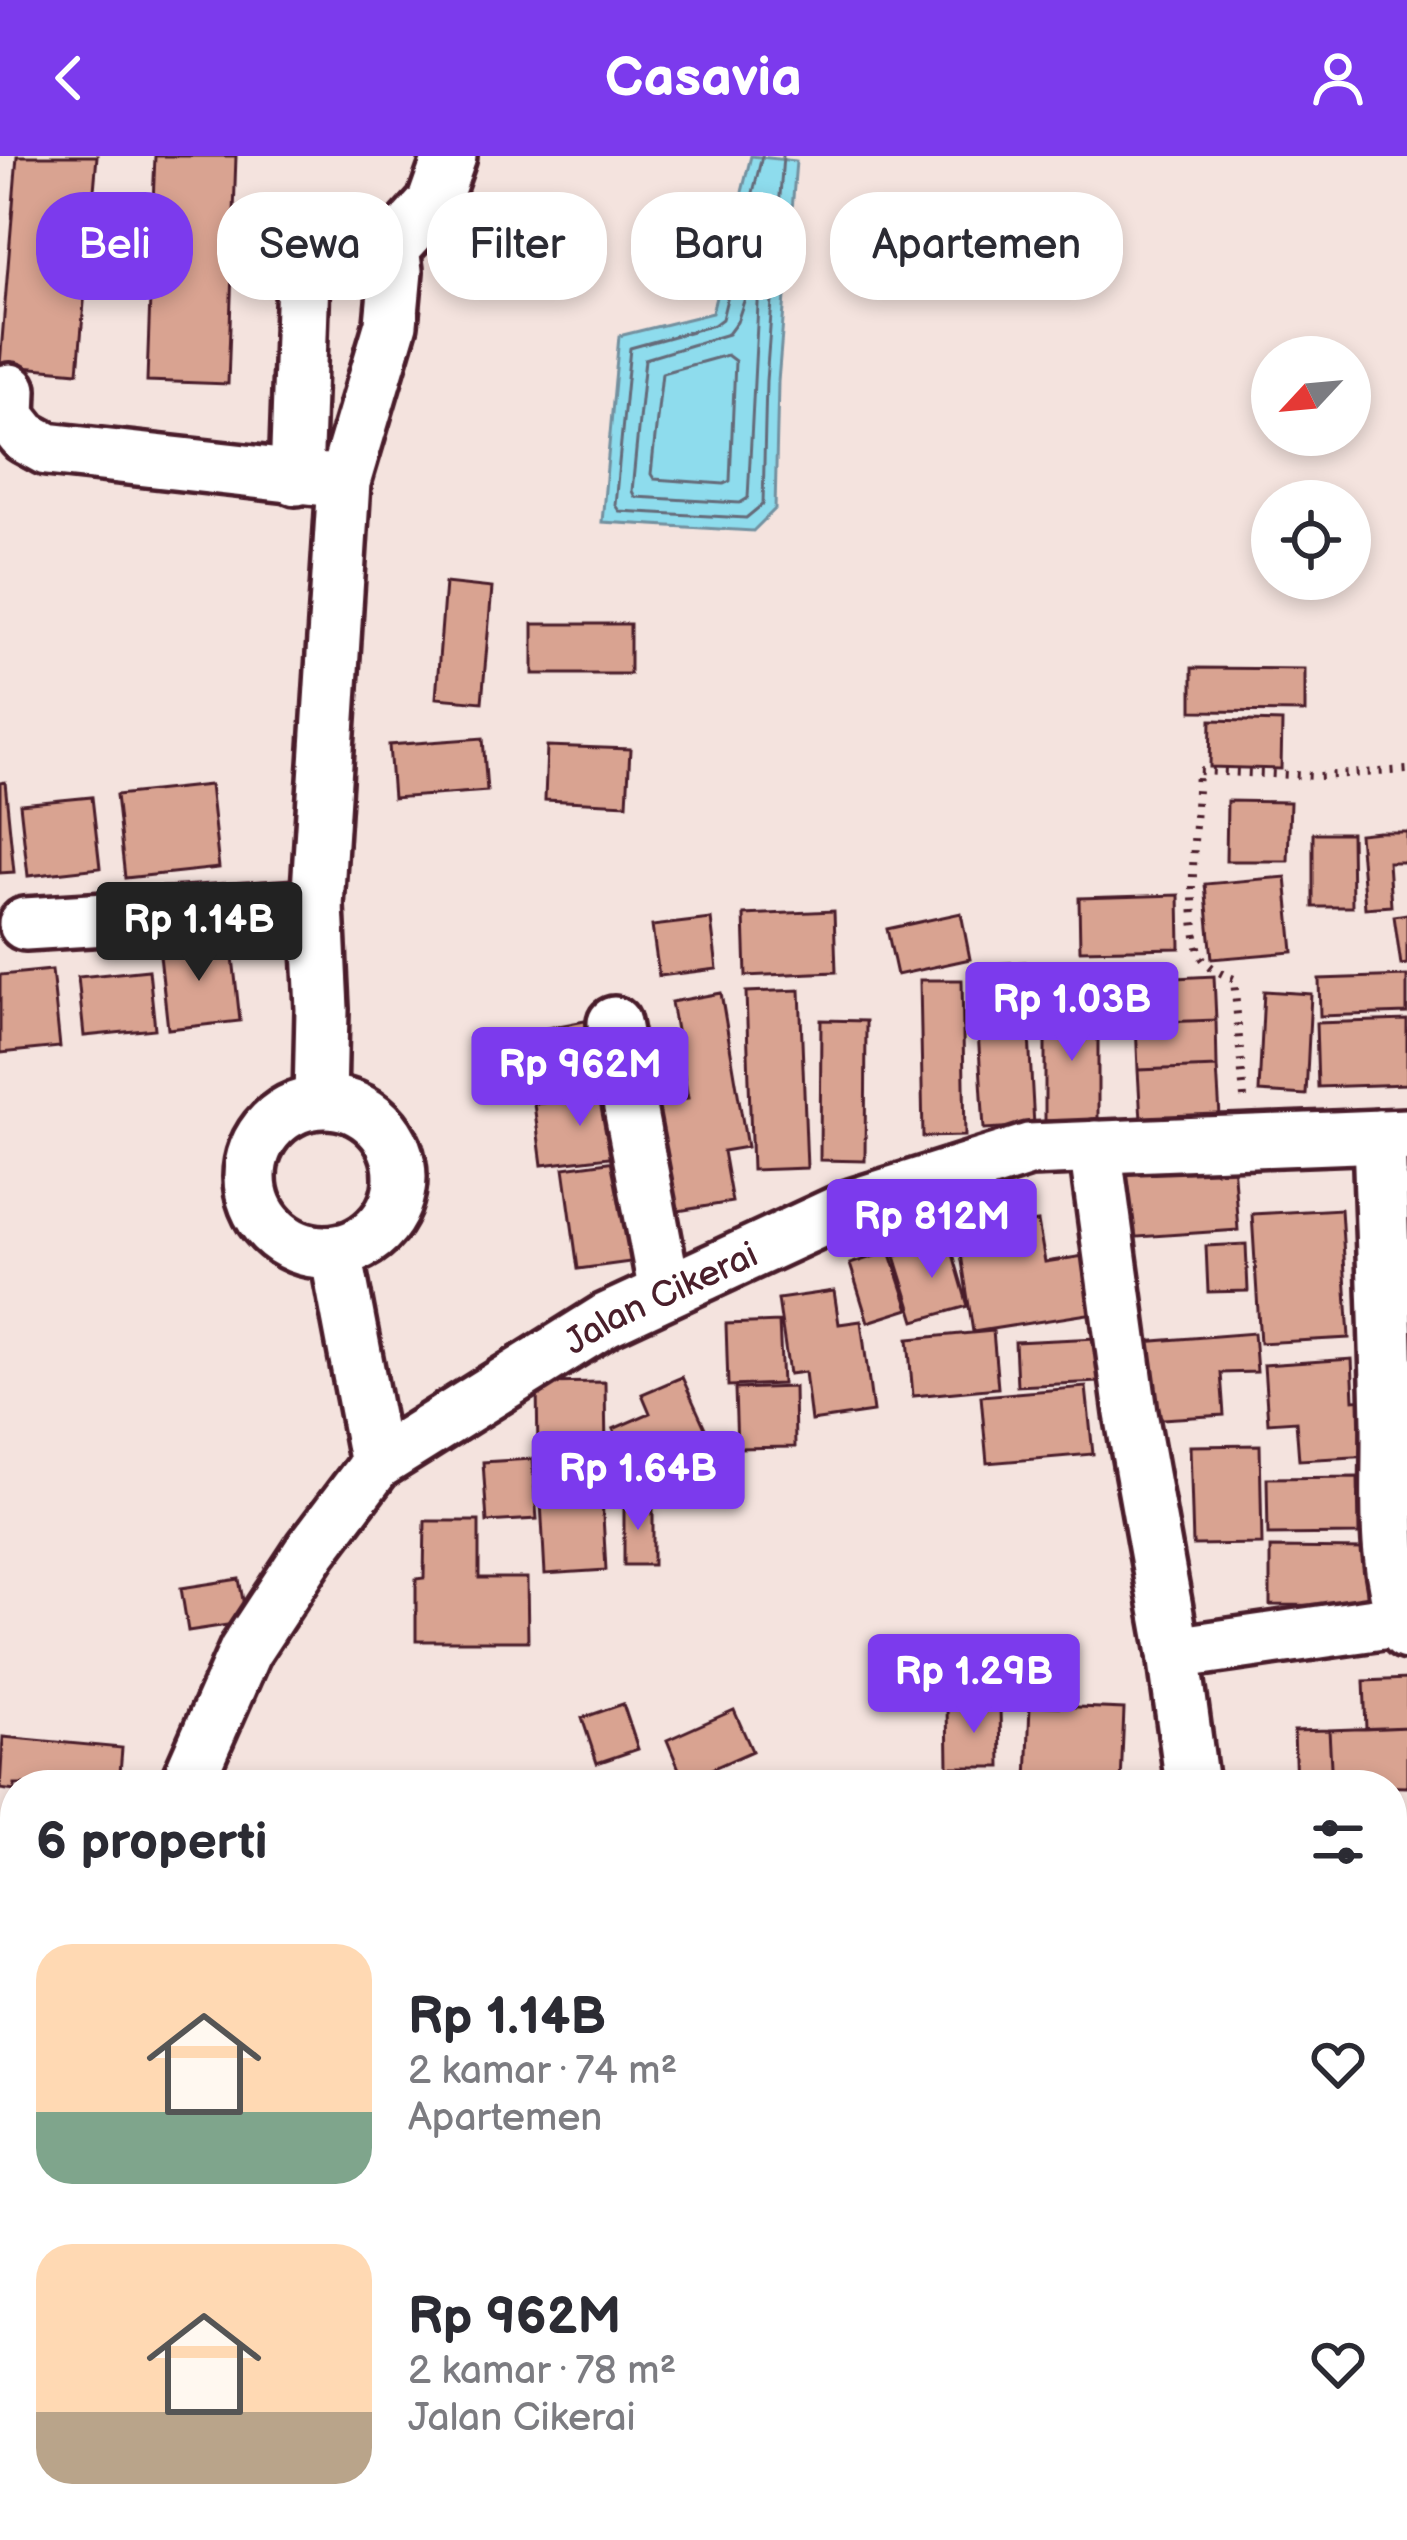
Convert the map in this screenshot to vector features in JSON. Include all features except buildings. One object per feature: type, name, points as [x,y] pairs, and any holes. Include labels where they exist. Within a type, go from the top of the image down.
[{"type":"street","points":[[403,237],[434,204],[450,156]]},
{"type":"street","points":[[306,300],[320,481],[320,1100]]},
{"type":"street","points":[[320,481],[391,324],[393,300]]},
{"type":"street","points":[[10,390],[9,417],[47,449],[320,481]]},
{"type":"street","points":[[25,924],[317,906]]},
{"type":"street","points":[[614,1023],[665,1292]]},
{"type":"street","points":[[320,1100],[353,1106],[380,1124],[398,1153],[400,1186],[390,1217],[367,1241],[336,1253],[301,1250],[271,1231],[252,1202],[249,1167],[262,1133],[287,1110],[320,1100]]},
{"type":"street","points":[[1174,1653],[1405,1626],[1389,1559],[1384,1503],[1393,1135]]},
{"type":"street","name":"Jalan Cikerai","points":[[194,1770],[245,1651],[312,1549],[376,1464],[606,1320],[854,1205],[1029,1150],[1393,1135]]},
{"type":"street","points":[[1096,1147],[1131,1413],[1190,1770]]},
{"type":"street","points":[[336,1253],[376,1464]]},
{"type":"path","points":[[1245,1142],[1234,979],[1215,971],[1200,954],[1195,881],[1198,771],[1319,776],[1407,770]]},
{"type":"water","points":[[751,156],[796,161],[793,192],[742,192]]},
{"type":"water","points":[[715,300],[785,300],[775,509],[753,531],[602,522],[619,336],[712,313]]}]
